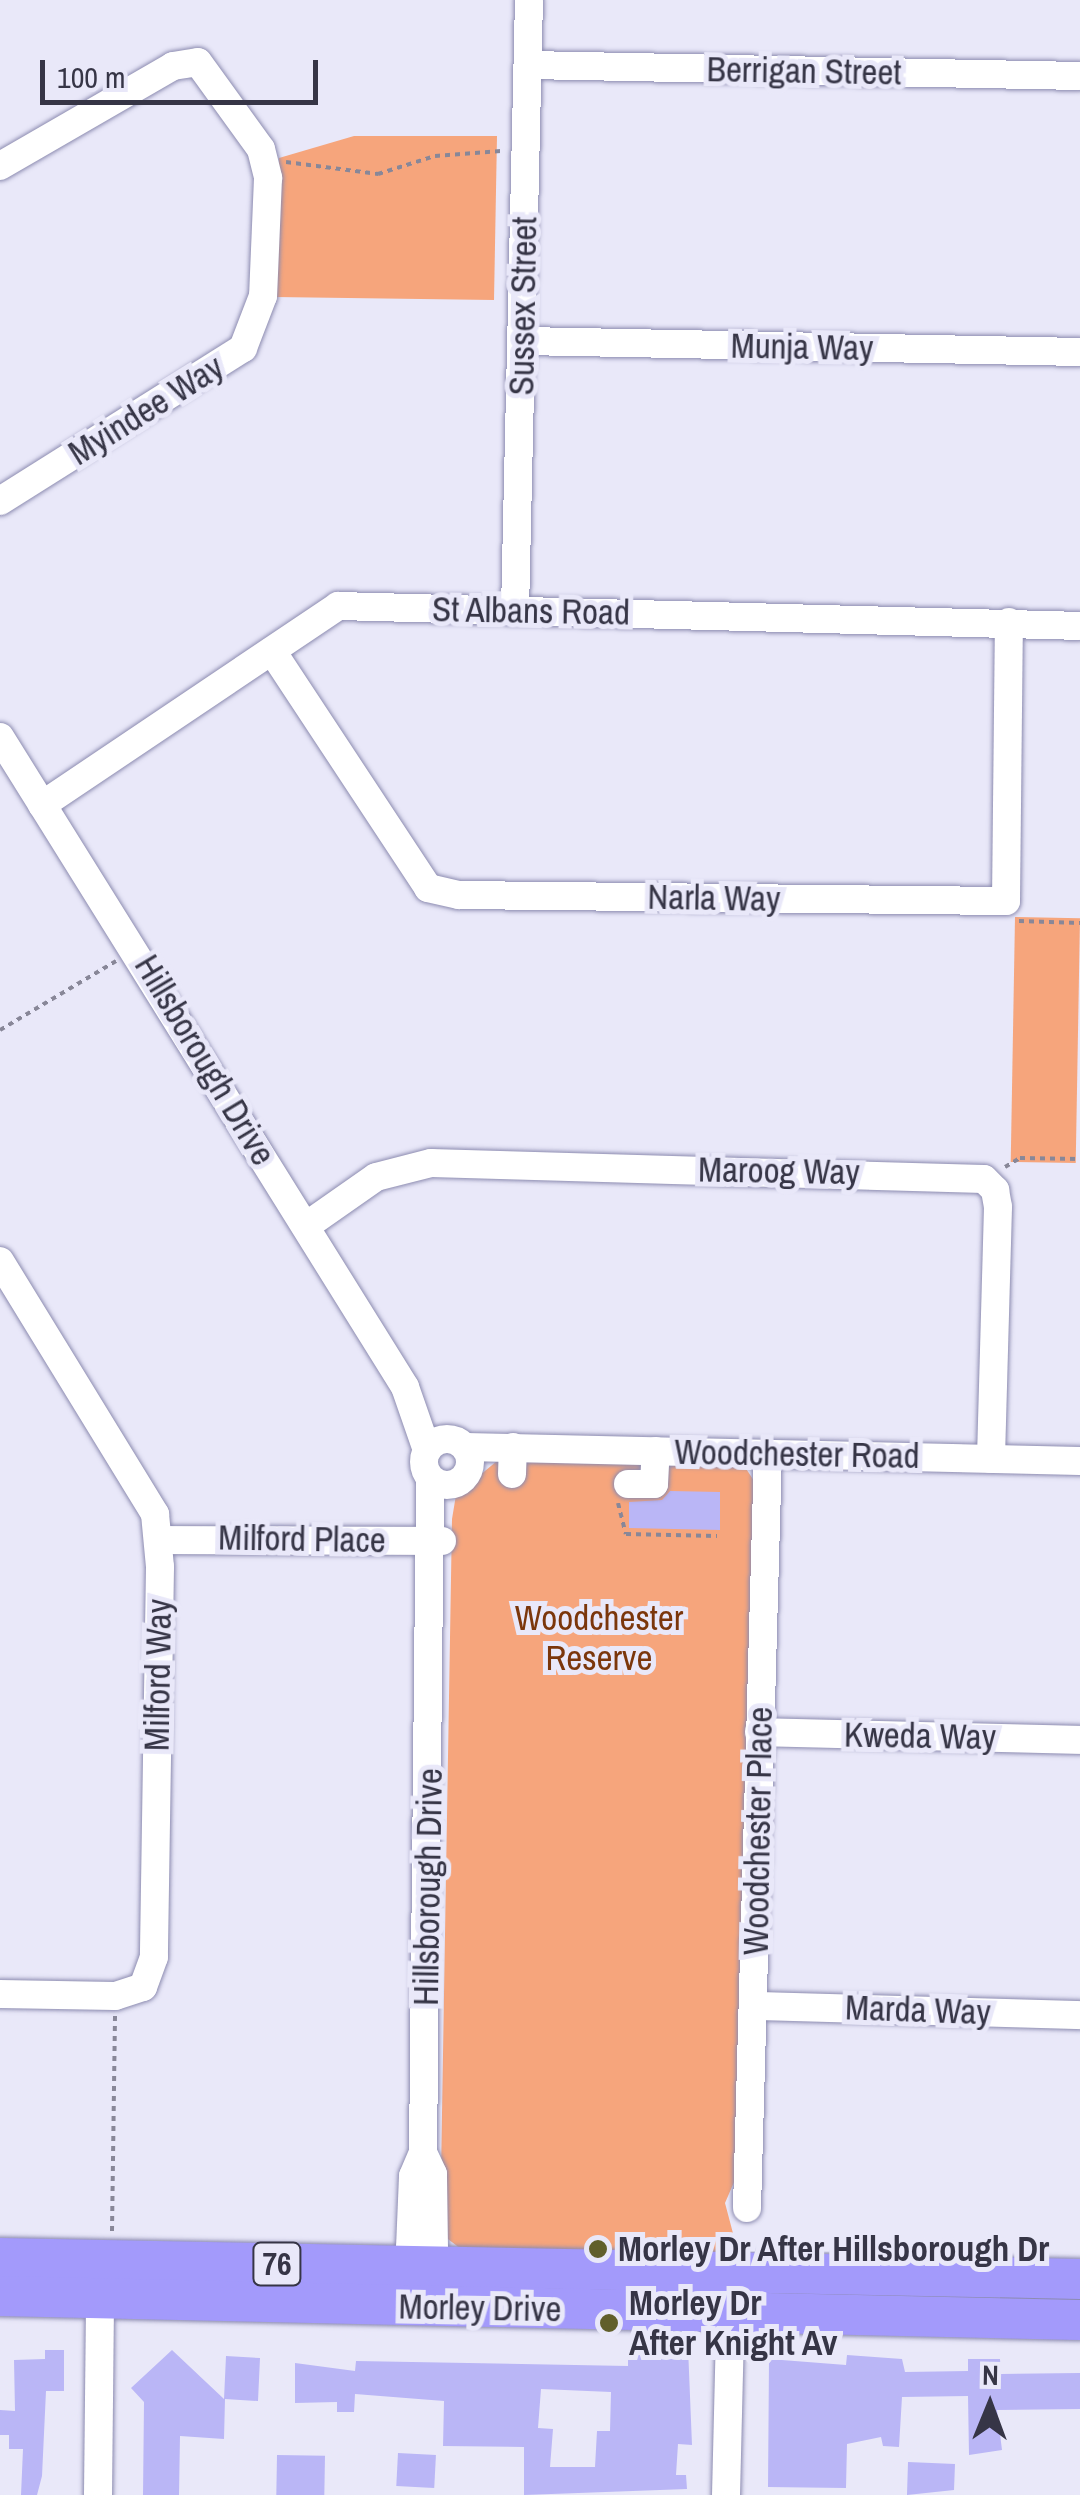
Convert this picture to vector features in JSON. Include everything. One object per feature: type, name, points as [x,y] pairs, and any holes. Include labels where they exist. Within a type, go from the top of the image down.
[{"type":"highway","name":"Morley Drive","points":[[0,2258],[420,2287],[731,2314],[1080,2320]]},
{"type":"highway","name":"Morley Drive","points":[[0,2296],[100,2299],[730,2270],[1080,2279]]},
{"type":"street","name":"Sussex Street","points":[[515,612],[529,0]]},
{"type":"street","name":"Myindee Way","points":[[0,166],[173,66],[198,62],[261,149],[266,168],[264,296],[243,348],[0,501]]},
{"type":"street","name":"Berrigan Street","points":[[528,65],[1080,76]]},
{"type":"street","name":"Munja Way","points":[[524,341],[1080,352]]},
{"type":"street","name":"St Albans Road","points":[[42,805],[338,606],[1080,626]]},
{"type":"street","name":"Narla Way","points":[[272,651],[428,888],[459,895],[1006,901],[1009,622]]},
{"type":"street","name":"Hillsborough Drive","points":[[0,737],[136,948],[405,1386],[424,1401],[448,1445]]},
{"type":"street","name":"Maroog Way","points":[[306,1226],[376,1178],[431,1163],[984,1179]]},
{"type":"street","points":[[984,1179],[995,1190],[998,1208],[991,1459]]},
{"type":"street","name":"Milford Way","points":[[0,1261],[155,1514],[159,1540],[154,1957],[143,1987],[116,1996]]},
{"type":"street","points":[[448,1445],[451,1480]]},
{"type":"street","points":[[448,1445],[471,1463],[451,1480]]},
{"type":"street","name":"Woodchester Road","points":[[448,1445],[512,1461],[656,1450],[1080,1461]]},
{"type":"street","points":[[623,1493],[654,1484],[656,1450]]},
{"type":"street","name":"Woodchester Place","points":[[747,2208],[768,1454]]},
{"type":"street","points":[[451,1480],[512,1461]]},
{"type":"street","name":"Hillsborough Drive","points":[[420,2287],[410,2248],[413,2176],[423,2153],[435,1541],[451,1480]]},
{"type":"street","name":"Milford Place","points":[[159,1540],[435,1541]]},
{"type":"street","name":"Kweda Way","points":[[759,1732],[1080,1740]]},
{"type":"street","points":[[0,1994],[116,1996]]},
{"type":"street","name":"Marda Way","points":[[755,2006],[1080,2015]]},
{"type":"street","points":[[726,2495],[730,2270]]},
{"type":"street","points":[[98,2495],[100,2299]]},
{"type":"path","points":[[266,168],[298,160],[378,174],[435,156],[526,149]]},
{"type":"path","points":[[1009,921],[1080,922]]},
{"type":"path","points":[[0,1030],[136,948]]},
{"type":"path","points":[[984,1179],[1020,1158],[1080,1160]]},
{"type":"path","points":[[623,1493],[626,1534],[717,1536]]},
{"type":"path","points":[[112,2241],[116,1996]]},
{"type":"green space","points":[[354,136],[497,136],[494,300],[275,297],[279,158]]},
{"type":"green space","points":[[1015,917],[1080,918],[1076,1163],[1011,1162]]},
{"type":"green space","name":"Woodchester Reserve","points":[[497,1461],[745,1467],[756,1484],[738,2173],[725,2203],[739,2256],[465,2252],[440,2233],[452,1519],[456,1495]]},
{"type":"building","points":[[670,1491],[720,1492],[720,1530],[629,1528],[629,1502],[662,1500]]},
{"type":"building","points":[[641,2345],[688,2347],[692,2445],[678,2444],[676,2475],[686,2475],[687,2489],[524,2495],[524,2447],[443,2446],[444,2401],[355,2394],[354,2412],[337,2412],[337,2402],[295,2403],[295,2363],[355,2371],[356,2361],[628,2366],[628,2354],[641,2354]],"holes":[[[541,2389],[611,2392],[610,2431],[597,2431],[595,2467],[550,2467],[553,2429],[538,2428]]]},
{"type":"building","points":[[45,2350],[64,2350],[64,2391],[46,2391],[42,2476],[37,2495],[21,2495],[23,2449],[9,2449],[9,2435],[0,2435],[0,2410],[15,2411],[14,2360],[45,2359]]},
{"type":"building","points":[[172,2350],[224,2399],[226,2356],[260,2358],[258,2401],[225,2399],[224,2439],[180,2436],[179,2495],[143,2495],[144,2402],[131,2388]]},
{"type":"building","points":[[847,2355],[902,2359],[905,2372],[968,2371],[968,2359],[1000,2359],[1001,2374],[1080,2373],[1080,2409],[997,2410],[1002,2450],[969,2455],[968,2396],[902,2397],[899,2447],[883,2446],[881,2437],[847,2444],[846,2488],[768,2487],[769,2359],[846,2365]]},
{"type":"building","points":[[398,2453],[436,2455],[434,2488],[396,2486]]},
{"type":"building","points":[[277,2455],[325,2456],[324,2495],[276,2495]]},
{"type":"building","points":[[908,2462],[955,2464],[954,2490],[907,2495]]},
{"type":"place","name":"Morley Dr After Hillsborough Dr","points":[[598,2249]]},
{"type":"place","name":"Morley Dr After Knight Av","points":[[609,2323]]}]
